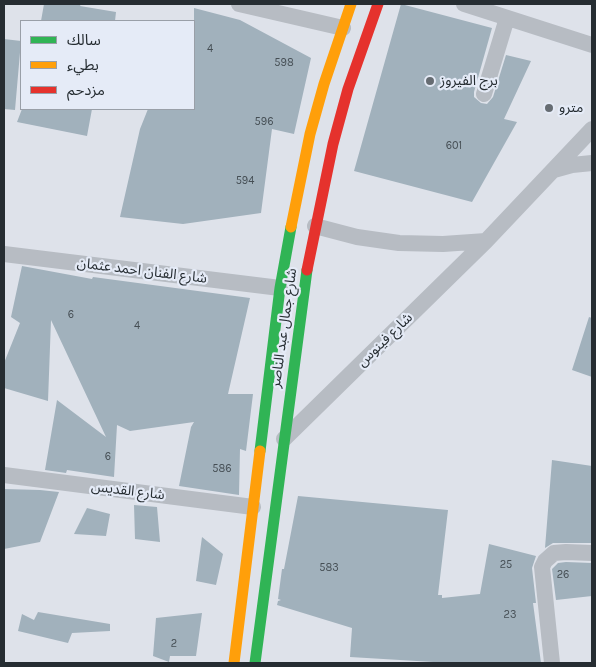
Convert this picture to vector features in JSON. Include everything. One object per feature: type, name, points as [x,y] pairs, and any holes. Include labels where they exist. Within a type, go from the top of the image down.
[{"type":"main road","name":"شارع جمال عبد الناصر","points":[[234,663],[280,288],[310,134],[324,84],[351,4]]},
{"type":"main road","name":"شارع جمال عبد الناصر","points":[[255,663],[301,307],[315,226],[333,144],[348,89],[378,4]]},
{"type":"street","points":[[239,4],[343,28]]},
{"type":"street","points":[[464,4],[592,45]]},
{"type":"street","points":[[484,94],[507,18]]},
{"type":"street","name":"شارع فينوس","points":[[284,439],[486,241],[592,129]]},
{"type":"street","points":[[552,171],[572,165],[592,163]]},
{"type":"street","points":[[315,226],[357,237],[399,243],[443,244],[486,241]]},
{"type":"street","name":"شارع الفنان احمد عثمان","points":[[4,254],[280,288]]},
{"type":"street","name":"شارع القديس","points":[[4,475],[253,507]]},
{"type":"street","points":[[552,663],[542,567],[545,561],[554,553],[592,553]]},
{"type":"building","points":[[44,4],[81,4],[80,6],[116,12],[115,20],[41,20]]},
{"type":"building","name":"برج الفيروز","points":[[401,4],[492,28],[474,92],[474,97],[481,103],[487,104],[493,97],[506,55],[531,61],[504,119],[517,122],[472,202],[354,171]]},
{"type":"building","points":[[194,8],[240,20],[311,58],[294,134],[272,129],[261,213],[183,224],[120,217],[140,129],[148,110],[195,110]]},
{"type":"building","points":[[4,39],[20,41],[20,52],[15,110],[4,109]]},
{"type":"building","points":[[22,110],[92,110],[87,136],[17,122]]},
{"type":"building","points":[[22,266],[92,279],[93,277],[250,298],[228,394],[253,394],[246,451],[240,449],[239,495],[179,486],[191,427],[194,422],[130,431],[117,425],[114,477],[67,470],[66,473],[45,470],[57,400],[106,437],[51,320],[48,401],[4,388],[4,363],[20,323],[11,317]]},
{"type":"building","points":[[589,317],[592,318],[592,377],[572,370]]},
{"type":"building","points":[[552,460],[592,466],[592,543],[553,543],[545,548]]},
{"type":"building","points":[[4,489],[59,492],[40,542],[4,549]]},
{"type":"building","points":[[298,496],[448,510],[438,595],[442,595],[442,598],[480,594],[489,544],[536,556],[532,568],[536,603],[533,603],[541,663],[450,663],[350,657],[352,628],[277,605],[278,601],[281,600],[278,599],[282,569],[284,569]]},
{"type":"building","points":[[134,505],[157,507],[160,542],[135,539]]},
{"type":"building","points":[[87,508],[110,514],[106,536],[74,534]]},
{"type":"building","points":[[202,537],[223,554],[216,585],[196,581]]},
{"type":"building","points":[[558,563],[592,563],[592,596],[556,600],[552,569]]},
{"type":"building","points":[[38,612],[110,624],[110,631],[72,633],[68,643],[18,631],[22,614],[34,620]]},
{"type":"building","points":[[202,613],[196,656],[170,656],[169,662],[153,656],[156,618]]},
{"type":"traffic: fast","points":[[260,451],[280,288],[291,227]]},
{"type":"traffic: fast","points":[[255,663],[307,270]]},
{"type":"traffic: slow","points":[[291,227],[310,134],[324,84],[351,4]]},
{"type":"traffic: slow","points":[[234,663],[260,451]]},
{"type":"traffic: jam","points":[[307,270],[333,144],[348,89],[378,4]]},
{"type":"place","name":"برج الفيروز","points":[[430,81]]},
{"type":"place","name":"مترو","points":[[549,108]]}]
